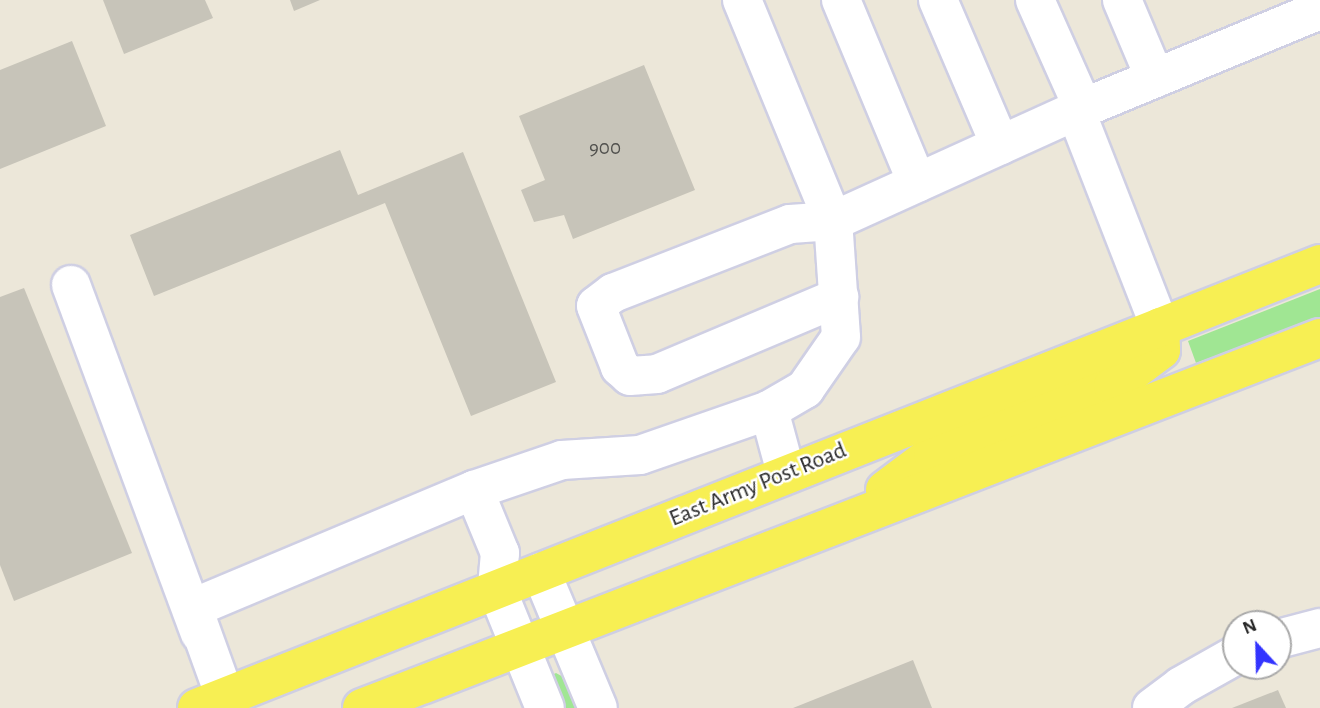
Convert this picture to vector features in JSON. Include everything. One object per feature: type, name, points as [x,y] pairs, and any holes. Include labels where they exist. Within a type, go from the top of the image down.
[{"type":"main road","name":"East Army Post Road","points":[[211,702],[1320,264]]},
{"type":"main road","points":[[847,518],[933,454],[1113,386],[1161,350],[1160,327]]},
{"type":"main road","points":[[362,708],[847,518],[1320,338]]},
{"type":"lane","points":[[211,702],[193,608],[474,490],[562,460],[640,455],[769,410],[805,389],[841,337],[833,221],[742,0]]},
{"type":"lane","points":[[841,0],[917,183]]},
{"type":"lane","points":[[938,0],[1000,145]]},
{"type":"lane","points":[[1035,0],[1079,109],[1160,327]]},
{"type":"lane","points":[[1122,0],[1155,78]]},
{"type":"lane","points":[[839,297],[657,374],[630,376],[621,367],[596,306],[614,293],[790,224],[833,221],[1079,109],[1320,10]]},
{"type":"lane","points":[[71,285],[211,702]]},
{"type":"lane","points":[[769,410],[786,473]]},
{"type":"lane","points":[[474,490],[500,553],[497,590],[545,708]]},
{"type":"lane","points":[[541,572],[598,708]]},
{"type":"lane","points":[[1292,635],[1320,628]]},
{"type":"lane","points":[[1152,708],[1181,686],[1222,663]]},
{"type":"green space","points":[[1320,289],[1320,318],[1196,363],[1188,341]]},
{"type":"green space","points":[[556,673],[565,678],[577,708],[560,708],[552,675]]},
{"type":"building","points":[[103,0],[205,0],[213,18],[124,54]]},
{"type":"building","points":[[290,0],[320,0],[294,11]]},
{"type":"building","points":[[72,41],[106,126],[0,169],[0,70]]},
{"type":"building","points":[[644,65],[695,190],[573,239],[564,215],[534,222],[521,190],[545,180],[519,116]]},
{"type":"building","points":[[340,150],[358,195],[463,152],[556,382],[471,416],[385,203],[154,296],[130,235]]},
{"type":"building","points":[[24,288],[132,553],[14,601],[0,565],[0,297]]},
{"type":"building","points":[[913,660],[932,708],[793,708]]},
{"type":"building","points":[[1278,690],[1286,708],[1232,708]]}]
